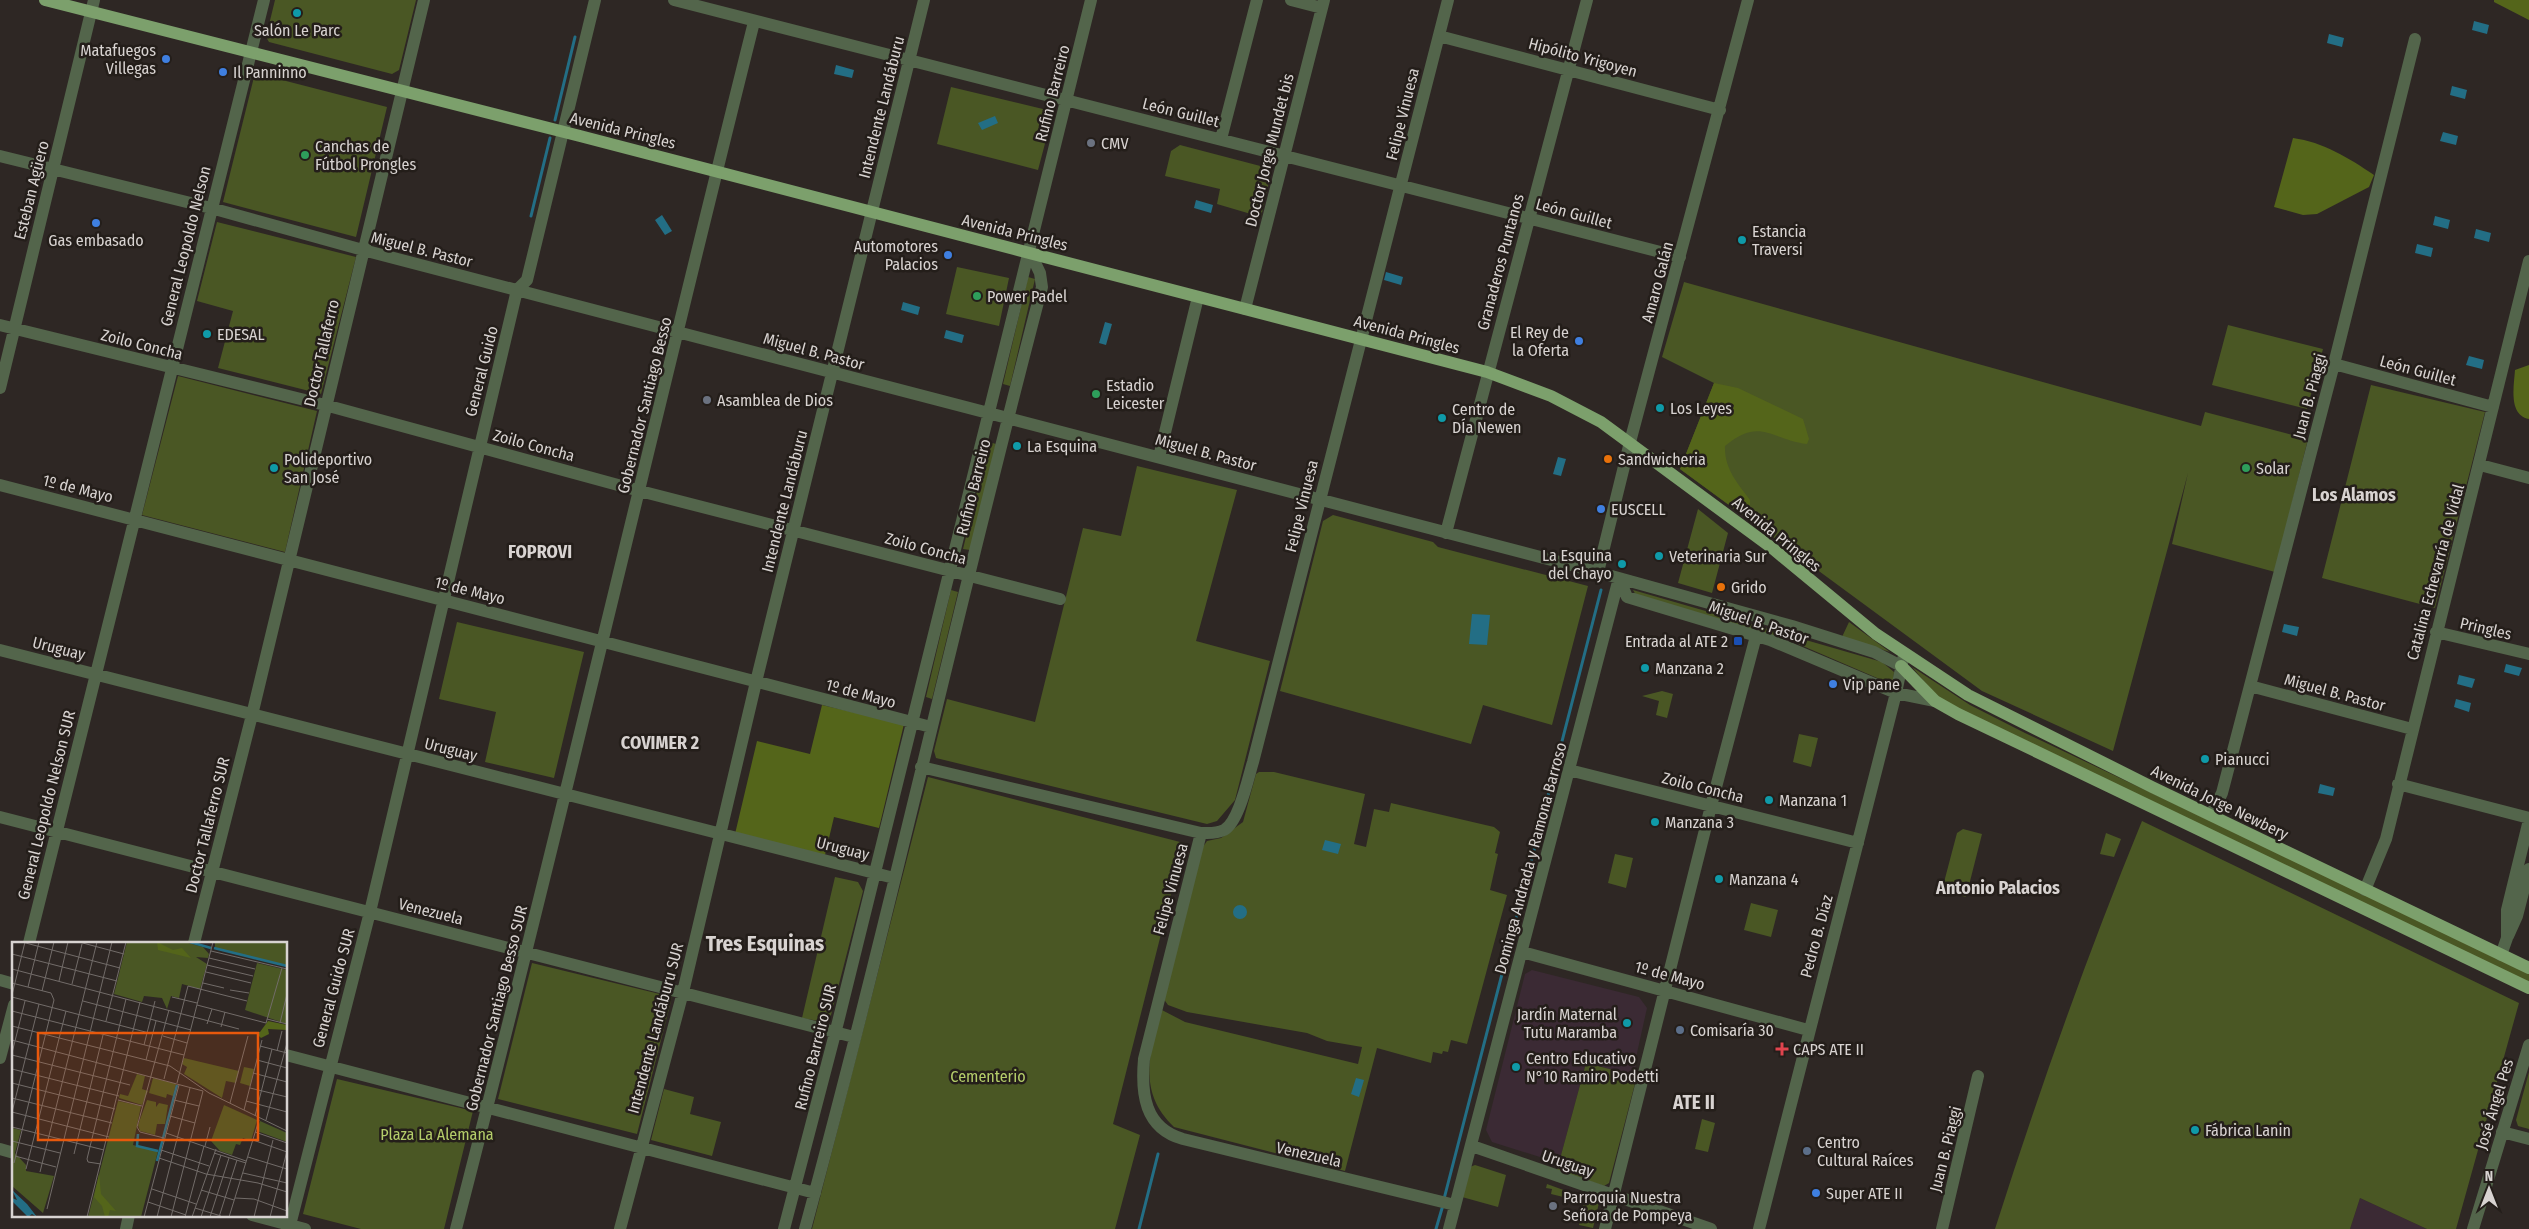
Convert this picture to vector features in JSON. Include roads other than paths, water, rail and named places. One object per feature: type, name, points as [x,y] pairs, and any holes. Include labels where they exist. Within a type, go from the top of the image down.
[{"type":"main road","name":"Avenida Pringles","points":[[45,0],[93,6],[251,52],[1030,252],[1487,372],[1574,407],[1630,442],[1772,548],[1876,634],[1904,652]]},
{"type":"main road","name":"Avenida Jorge Newbery","points":[[1904,652],[1968,694],[2000,712],[2529,968]]},
{"type":"main road","name":"Avenida Jorge Newbery","points":[[1901,666],[1936,701],[1977,724],[2529,988]]},
{"type":"street","name":"General Leopoldo Nelson","points":[[94,674],[264,0]]},
{"type":"street","name":"Doctor Tallaferro","points":[[252,715],[362,250],[424,0]]},
{"type":"street","name":"General Guido","points":[[407,754],[517,290],[527,280],[595,0]]},
{"type":"street","name":"León Guillet","points":[[674,0],[1680,258]]},
{"type":"street","name":"Intendente Landáburu","points":[[720,834],[924,0]]},
{"type":"street","name":"Rufino Barreiro","points":[[875,873],[1091,0]]},
{"type":"street","points":[[1221,139],[1256,0]]},
{"type":"street","points":[[1291,0],[1323,4]]},
{"type":"street","name":"Felipe Vinuesa","points":[[1176,1137],[1160,1130],[1151,1116],[1144,1097],[1142,1080],[1144,1059],[1158,996],[1201,833],[1214,833],[1226,829],[1236,815],[1253,762],[1448,0]]},
{"type":"street","name":"Granaderos Puntanos","points":[[1446,533],[1487,372],[1587,0]]},
{"type":"street","name":"Amaro Galán","points":[[1598,572],[1630,442],[1748,0]]},
{"type":"street","name":"Doctor Jorge Mundet bis","points":[[1245,309],[1323,4]]},
{"type":"street","name":"Esteban Agüero","points":[[0,388],[93,6]]},
{"type":"street","name":"Gobernador Santiago Besso","points":[[564,794],[754,22]]},
{"type":"street","name":"Hipólito Yrigoyen","points":[[1439,36],[1720,110]]},
{"type":"street","name":"Juan B. Piaggi","points":[[2211,815],[2222,793],[2334,364],[2415,39]]},
{"type":"street","name":"Miguel B. Pastor","points":[[0,156],[211,208],[362,250],[1598,572],[1792,626],[1874,652],[1901,666]]},
{"type":"street","name":"Rufino Barreiro","points":[[894,878],[1007,417],[1042,287],[1040,273],[1030,252]]},
{"type":"street","name":"Catalina Echevarría de Vidal","points":[[2365,890],[2386,838],[2493,407],[2523,307],[2529,261]]},
{"type":"street","points":[[1159,457],[1198,297]]},
{"type":"street","name":"Zoilo Concha","points":[[0,325],[325,405],[640,491],[1060,599]]},
{"type":"street","name":"León Guillet","points":[[2334,364],[2493,407]]},
{"type":"street","points":[[2480,465],[2529,478]]},
{"type":"street","name":"1º de Mayo","points":[[0,485],[931,728]]},
{"type":"street","name":"Miguel B. Pastor","points":[[1619,578],[1627,597],[1756,636],[1896,693]]},
{"type":"street","name":"Dominga Andrada y Ramona Barroso","points":[[1449,1229],[1619,578]]},
{"type":"street","name":"Pringles","points":[[2436,632],[2529,654]]},
{"type":"street","points":[[1605,1229],[1711,806],[1756,636]]},
{"type":"street","name":"Uruguay","points":[[0,650],[894,878]]},
{"type":"street","name":"Pedro B. Díaz","points":[[1759,1229],[1808,1030],[1896,693],[1904,652]]},
{"type":"street","name":"General Leopoldo Nelson SUR","points":[[29,942],[94,674]]},
{"type":"street","name":"Miguel B. Pastor","points":[[2250,686],[2412,729]]},
{"type":"street","name":"Avenida Jorge Newbery","points":[[1896,693],[1936,701]]},
{"type":"street","name":"Doctor Tallaferro SUR","points":[[194,942],[252,715]]},
{"type":"street","name":"General Guido SUR","points":[[289,1227],[370,912],[407,754]]},
{"type":"street","points":[[921,767],[1201,833]]},
{"type":"street","name":"Zoilo Concha","points":[[1569,770],[1858,843]]},
{"type":"street","points":[[2398,784],[2529,819],[2507,910],[2507,938]]},
{"type":"street","name":"Gobernador Santiago Besso SUR","points":[[456,1229],[527,952],[564,794]]},
{"type":"street","name":"Venezuela","points":[[0,817],[854,1037]]},
{"type":"street","name":"Intendente Landáburu SUR","points":[[620,1229],[683,992],[720,834]]},
{"type":"street","points":[[2501,955],[2517,916],[2529,869]]},
{"type":"street","name":"Rufino Barreiro SUR","points":[[784,1229],[836,1032],[875,873]]},
{"type":"street","points":[[805,1229],[894,878]]},
{"type":"street","name":"1º de Mayo","points":[[1522,952],[1808,1030]]},
{"type":"street","points":[[0,1058],[12,1013]]},
{"type":"street","name":"José Ángel Pes","points":[[2473,1229],[2529,1045]]},
{"type":"street","points":[[288,1056],[815,1192]]},
{"type":"street","name":"Juan B. Piaggi","points":[[1942,1229],[1978,1076]]},
{"type":"street","points":[[2502,1132],[2529,1139]]},
{"type":"street","name":"Venezuela","points":[[1176,1137],[1455,1205]]},
{"type":"street","name":"Uruguay","points":[[1472,1146],[1711,1229]]},
{"type":"street","points":[[126,1229],[130,1216]]},
{"type":"street","points":[[255,1216],[289,1227],[305,1229]]},
{"type":"water","points":[[2474,21],[2489,25],[2487,34],[2472,30]]},
{"type":"water","points":[[2329,34],[2344,38],[2342,47],[2327,43]]},
{"type":"water","points":[[836,65],[854,70],[852,78],[834,74]]},
{"type":"water","points":[[2452,86],[2467,90],[2465,99],[2450,95]]},
{"type":"water","points":[[995,116],[998,123],[982,130],[978,123]]},
{"type":"water","points":[[2443,132],[2458,136],[2456,145],[2440,141]]},
{"type":"water","points":[[1196,200],[1213,205],[1211,213],[1194,208]]},
{"type":"water","points":[[662,215],[672,231],[665,235],[655,220]]},
{"type":"water","points":[[2435,216],[2450,220],[2448,229],[2433,225]]},
{"type":"water","points":[[2476,229],[2491,233],[2489,242],[2474,238]]},
{"type":"water","points":[[2417,244],[2433,248],[2431,257],[2415,253]]},
{"type":"water","points":[[1386,272],[1403,277],[1401,285],[1384,280]]},
{"type":"water","points":[[903,302],[920,307],[918,315],[901,310]]},
{"type":"water","points":[[1105,322],[1112,324],[1106,345],[1099,343]]},
{"type":"water","points":[[946,330],[964,335],[962,343],[944,338]]},
{"type":"water","points":[[2469,356],[2484,360],[2482,369],[2466,365]]},
{"type":"water","points":[[1558,457],[1566,459],[1561,476],[1553,474]]},
{"type":"water","points":[[1472,614],[1490,615],[1487,645],[1469,644]]},
{"type":"water","points":[[2284,624],[2299,627],[2297,636],[2282,632]]},
{"type":"water","points":[[2506,664],[2522,668],[2519,676],[2504,672]]},
{"type":"water","points":[[2459,675],[2475,679],[2472,688],[2457,684]]},
{"type":"water","points":[[2456,699],[2471,703],[2469,712],[2454,707]]},
{"type":"water","points":[[2320,784],[2335,788],[2333,796],[2318,793]]},
{"type":"water","points":[[1325,840],[1341,844],[1338,854],[1322,850]]},
{"type":"water","points":[[1240,905],[1245,907],[1247,912],[1245,917],[1240,919],[1235,917],[1233,912],[1235,907]]},
{"type":"water","points":[[1356,1078],[1364,1080],[1359,1097],[1351,1094]]},
{"type":"waterway","points":[[555,120],[575,37]]},
{"type":"waterway","points":[[531,216],[550,138]]},
{"type":"waterway","points":[[1444,1199],[1601,590]]},
{"type":"waterway","points":[[1139,1229],[1158,1154]]},
{"type":"waterway","points":[[1436,1229],[1443,1205]]},
{"type":"place","name":"Salón Le Parc","points":[[297,13]]},
{"type":"place","name":"Matafuegos Villegas","points":[[166,59]]},
{"type":"place","name":"Il Panninno","points":[[223,72]]},
{"type":"place","name":"CMV","points":[[1091,143]]},
{"type":"place","name":"Canchas de Fútbol Prongles","points":[[305,155]]},
{"type":"place","name":"Gas embasado","points":[[96,223]]},
{"type":"place","name":"Estancia Traversi","points":[[1742,240]]},
{"type":"place","name":"Automotores Palacios","points":[[948,255]]},
{"type":"place","name":"Power Padel","points":[[977,296]]},
{"type":"place","name":"EDESAL","points":[[207,334]]},
{"type":"place","name":"El Rey de la Oferta","points":[[1579,341]]},
{"type":"place","name":"Estadio Leicester","points":[[1096,394]]},
{"type":"place","name":"Asamblea de Dios","points":[[707,400]]},
{"type":"place","name":"Los Leyes","points":[[1660,408]]},
{"type":"place","name":"Centro de DÍa Newen","points":[[1442,418]]},
{"type":"place","name":"La Esquina","points":[[1017,446]]},
{"type":"place","name":"Sandwicheria","points":[[1608,459]]},
{"type":"place","name":"Polideportivo San José","points":[[274,468]]},
{"type":"place","name":"Solar","points":[[2246,468]]},
{"type":"place","name":"EUSCELL","points":[[1601,509]]},
{"type":"place","name":"Veterinaria Sur","points":[[1659,556]]},
{"type":"place","name":"La Esquina del Chayo","points":[[1622,564]]},
{"type":"place","name":"Grido","points":[[1721,587]]},
{"type":"place","name":"Entrada al ATE 2","points":[[1738,641]]},
{"type":"place","name":"Manzana 2","points":[[1645,668]]},
{"type":"place","name":"Vip pane","points":[[1833,684]]},
{"type":"place","name":"Pianucci","points":[[2205,759]]},
{"type":"place","name":"Manzana 1","points":[[1769,800]]},
{"type":"place","name":"Manzana 3","points":[[1655,822]]},
{"type":"place","name":"Manzana 4","points":[[1719,879]]},
{"type":"place","name":"Jardín Maternal Tutu Maramba","points":[[1627,1023]]},
{"type":"place","name":"Comisaría 30","points":[[1680,1030]]},
{"type":"place","name":"CAPS ATE II","points":[[1782,1049]]},
{"type":"place","name":"Centro Educativo N°10 Ramiro Podetti","points":[[1516,1067]]},
{"type":"place","name":"Fábrica Lanin","points":[[2195,1130]]},
{"type":"place","name":"Centro Cultural Raíces","points":[[1807,1151]]},
{"type":"place","name":"Super ATE II","points":[[1816,1193]]},
{"type":"place","name":"Parroquia Nuestra Señora de Pompeya","points":[[1553,1206]]},
{"type":"district","name":"Los Alamos","points":[[2354,495]]},
{"type":"district","name":"FOPROVI","points":[[540,552]]},
{"type":"district","name":"COVIMER 2","points":[[660,743]]},
{"type":"district","name":"Antonio Palacios","points":[[1998,888]]},
{"type":"district","name":"Tres Esquinas","points":[[765,944]]},
{"type":"district","name":"ATE II","points":[[1694,1102]]},
{"type":"park label","name":"Cementerio","points":[[988,1076]]},
{"type":"park label","name":"Plaza La Alemana","points":[[437,1134]]}]
